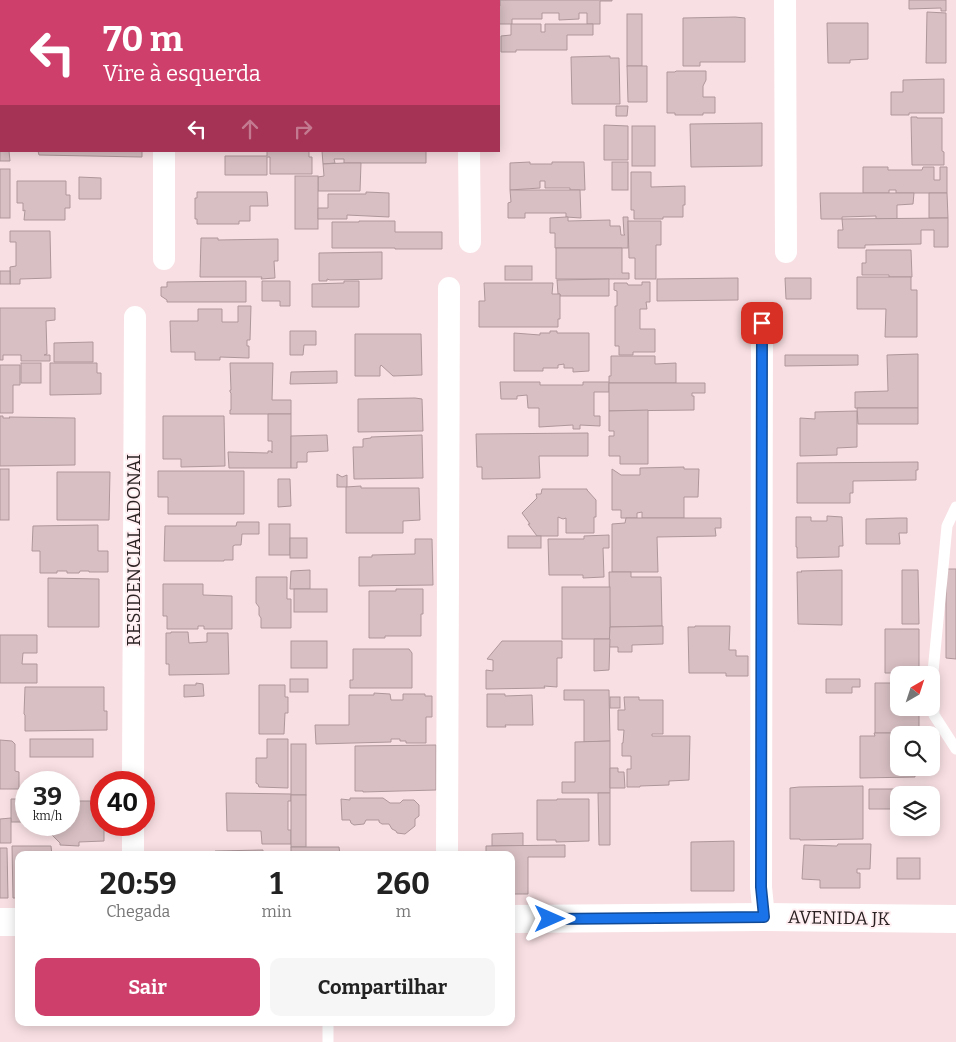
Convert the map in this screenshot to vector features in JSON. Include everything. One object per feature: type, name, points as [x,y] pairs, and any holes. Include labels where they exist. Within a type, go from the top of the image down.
[{"type":"street","points":[[786,0],[786,252]]},
{"type":"street","points":[[164,152],[164,259]]},
{"type":"street","points":[[469,152],[470,242]]},
{"type":"street","points":[[447,851],[449,288]]},
{"type":"street","name":"RESIDENCIAL ADONAI","points":[[133,771],[135,317]]},
{"type":"street","points":[[762,323],[761,887],[764,917]]},
{"type":"street","points":[[133,836],[133,851]]},
{"type":"street","name":"AVENIDA JK","points":[[515,919],[764,917],[956,919]]},
{"type":"street","points":[[0,922],[15,922]]},
{"type":"lane","points":[[956,507],[947,526],[933,672],[934,715],[956,749]]},
{"type":"lane","points":[[328,1026],[328,1042]]},
{"type":"building","points":[[500,0],[612,0],[600,1],[600,24],[587,24],[587,13],[579,13],[579,19],[559,20],[559,13],[542,13],[542,19],[512,19],[512,24],[500,24]]},
{"type":"building","points":[[909,0],[946,0],[946,11],[941,11],[941,8],[909,9]]},
{"type":"building","points":[[927,12],[946,13],[946,63],[926,63]]},
{"type":"building","points":[[627,14],[642,14],[642,66],[627,66]]},
{"type":"building","points":[[683,18],[745,18],[745,62],[700,62],[700,66],[683,66]]},
{"type":"building","points":[[827,23],[868,23],[868,59],[850,60],[850,63],[828,63]]},
{"type":"building","points":[[511,24],[541,24],[541,32],[545,32],[545,24],[593,24],[593,35],[567,35],[567,50],[516,50],[516,52],[501,52],[501,36],[511,35]]},
{"type":"building","points":[[610,56],[610,58],[619,58],[620,104],[572,104],[571,57]]},
{"type":"building","points":[[627,66],[647,66],[647,102],[628,102]]},
{"type":"building","points":[[706,71],[703,97],[715,97],[715,113],[675,115],[675,113],[667,113],[667,72]]},
{"type":"building","points":[[944,79],[944,113],[891,115],[891,92],[903,92],[903,80]]},
{"type":"building","points":[[616,106],[628,106],[627,116],[616,116]]},
{"type":"building","points":[[911,117],[942,118],[944,165],[912,165]]},
{"type":"building","points":[[762,123],[762,166],[691,167],[690,124]]},
{"type":"building","points":[[604,125],[628,126],[628,160],[604,160]]},
{"type":"building","points":[[632,126],[655,126],[655,166],[632,166]]},
{"type":"building","points":[[0,152],[9,152],[10,161],[0,161]]},
{"type":"building","points":[[38,152],[142,152],[142,157],[39,155]]},
{"type":"building","points":[[267,152],[309,152],[309,157],[312,157],[312,174],[270,174],[270,157],[267,157],[267,175],[225,175],[225,156],[267,156]]},
{"type":"building","points":[[322,152],[426,152],[426,163],[344,163],[344,159],[334,159],[335,163],[323,164]]},
{"type":"building","points":[[530,162],[530,164],[552,164],[552,162],[584,162],[585,190],[545,188],[545,181],[540,181],[540,188],[510,190],[510,163]]},
{"type":"building","points":[[612,162],[628,162],[628,190],[612,190]]},
{"type":"building","points":[[361,163],[360,191],[318,191],[318,177],[324,176],[323,164]]},
{"type":"building","points":[[863,167],[888,167],[888,170],[922,170],[923,167],[934,167],[934,180],[940,180],[940,167],[947,167],[947,193],[896,193],[896,190],[889,190],[889,193],[863,193]]},
{"type":"building","points":[[0,169],[10,169],[10,218],[0,218]]},
{"type":"building","points":[[631,172],[651,172],[651,187],[685,186],[683,217],[634,219],[634,210],[631,210]]},
{"type":"building","points":[[295,176],[318,176],[318,229],[295,229]]},
{"type":"building","points":[[79,177],[101,178],[101,199],[79,199]]},
{"type":"building","points":[[17,181],[66,181],[66,195],[70,195],[70,208],[65,208],[65,220],[24,220],[25,210],[23,211],[23,203],[17,203]]},
{"type":"building","points":[[510,190],[580,190],[581,218],[566,217],[566,213],[525,213],[525,218],[508,218],[508,203],[511,202]]},
{"type":"building","points":[[197,192],[267,192],[268,206],[250,206],[250,221],[239,221],[239,224],[197,224],[197,219],[195,219],[195,198],[197,198]]},
{"type":"building","points":[[366,192],[389,193],[389,217],[347,215],[347,219],[318,219],[318,208],[328,208],[328,194],[366,194]]},
{"type":"building","points":[[820,193],[914,193],[913,204],[897,205],[897,219],[876,219],[876,216],[821,219]]},
{"type":"building","points":[[929,193],[947,193],[948,218],[929,218]]},
{"type":"building","points":[[568,217],[568,221],[610,220],[610,226],[620,226],[621,235],[625,235],[623,217],[628,217],[628,248],[555,248],[555,233],[550,233],[550,218]]},
{"type":"building","points":[[948,218],[948,247],[934,247],[934,230],[921,230],[921,244],[865,245],[865,248],[838,248],[838,230],[843,230],[842,219]]},
{"type":"building","points":[[395,221],[395,232],[442,232],[442,249],[332,248],[332,222]]},
{"type":"building","points":[[628,221],[661,221],[661,245],[656,245],[656,279],[635,279],[635,258],[629,258]]},
{"type":"building","points":[[10,231],[50,231],[51,278],[20,279],[20,284],[10,284],[10,267],[16,266],[16,242],[10,242]]},
{"type":"building","points":[[201,238],[218,238],[218,240],[278,239],[278,261],[274,261],[275,278],[200,277]]},
{"type":"building","points":[[556,248],[622,248],[622,273],[629,273],[629,279],[556,279]]},
{"type":"building","points":[[866,250],[911,250],[912,277],[862,275],[862,263],[866,263]]},
{"type":"building","points":[[382,252],[382,279],[327,279],[327,281],[319,281],[319,253]]},
{"type":"building","points":[[505,266],[532,266],[532,280],[505,280]]},
{"type":"building","points":[[0,271],[10,271],[10,284],[0,284]]},
{"type":"building","points":[[857,277],[911,277],[911,290],[917,290],[917,337],[885,337],[886,309],[857,309]]},
{"type":"building","points":[[738,278],[738,300],[657,301],[657,279]]},
{"type":"building","points":[[785,278],[811,278],[811,299],[786,299]]},
{"type":"building","points":[[609,279],[609,296],[560,296],[558,294],[557,280]]},
{"type":"building","points":[[246,281],[246,302],[167,302],[161,296],[161,287],[167,287],[167,282]]},
{"type":"building","points":[[262,281],[290,281],[290,306],[280,306],[280,301],[262,301]]},
{"type":"building","points":[[344,281],[359,281],[359,307],[312,307],[312,284],[344,283]]},
{"type":"building","points":[[642,282],[650,282],[650,302],[646,302],[647,309],[640,309],[640,329],[655,329],[655,352],[633,352],[633,355],[619,355],[619,346],[615,346],[617,291],[614,290],[614,283],[642,285]]},
{"type":"building","points":[[484,283],[553,283],[552,294],[560,294],[560,319],[558,319],[558,327],[479,327],[479,301],[485,301]]},
{"type":"building","points":[[238,306],[251,306],[250,340],[247,340],[249,358],[220,357],[220,360],[195,360],[195,352],[171,352],[170,321],[198,321],[198,309],[222,309],[222,322],[238,322]]},
{"type":"building","points":[[0,308],[55,308],[55,320],[46,321],[47,354],[44,355],[50,355],[50,361],[21,361],[21,355],[3,355],[3,360],[0,360]]},
{"type":"building","points":[[290,331],[316,331],[316,345],[304,345],[303,355],[290,355]]},
{"type":"building","points":[[550,331],[557,331],[557,333],[589,333],[589,371],[573,372],[573,368],[564,368],[564,364],[558,365],[558,368],[543,368],[543,371],[514,371],[514,333],[540,335],[540,333],[550,333]]},
{"type":"building","points":[[355,334],[421,334],[422,375],[393,376],[381,365],[380,376],[355,376]]},
{"type":"building","points":[[93,342],[93,362],[54,362],[54,343]]},
{"type":"building","points":[[918,354],[918,408],[855,408],[855,392],[888,391],[887,355]]},
{"type":"building","points":[[785,355],[858,355],[858,365],[785,366]]},
{"type":"building","points":[[611,356],[655,356],[655,364],[676,363],[676,383],[609,383]]},
{"type":"building","points":[[21,363],[41,363],[41,383],[21,383]]},
{"type":"building","points":[[50,363],[97,363],[97,373],[101,373],[101,394],[50,395]]},
{"type":"building","points":[[230,363],[273,363],[272,400],[291,400],[291,414],[230,414]]},
{"type":"building","points":[[0,365],[20,365],[20,385],[13,385],[13,413],[0,413]]},
{"type":"building","points":[[337,371],[337,383],[290,384],[291,372]]},
{"type":"building","points":[[500,382],[540,382],[540,385],[583,385],[583,382],[609,382],[609,392],[594,392],[594,416],[600,416],[600,426],[580,425],[580,429],[573,429],[573,425],[539,427],[539,408],[528,408],[527,395],[517,396],[517,399],[501,399]]},
{"type":"building","points":[[609,383],[705,383],[705,393],[692,393],[692,396],[694,396],[694,410],[609,411]]},
{"type":"building","points":[[358,399],[422,399],[423,431],[358,432]]},
{"type":"building","points":[[857,408],[918,408],[918,424],[858,424]]},
{"type":"building","points":[[648,410],[648,464],[620,464],[620,456],[609,456],[609,436],[614,436],[614,431],[609,431],[609,411]]},
{"type":"building","points":[[857,411],[857,447],[837,448],[837,455],[800,456],[800,418],[815,419],[815,412]]},
{"type":"building","points":[[268,414],[291,414],[291,468],[229,468],[228,452],[268,453],[268,451],[271,451],[272,453],[272,441],[268,441]]},
{"type":"building","points":[[0,416],[3,416],[3,418],[75,418],[75,465],[0,466]]},
{"type":"building","points":[[163,416],[224,416],[225,466],[181,467],[181,459],[163,459]]},
{"type":"building","points":[[588,433],[588,456],[539,456],[540,478],[482,479],[482,467],[477,467],[476,434]]},
{"type":"building","points":[[327,435],[328,451],[308,452],[307,462],[297,462],[297,468],[291,468],[291,436]]},
{"type":"building","points":[[422,435],[423,478],[354,479],[353,447],[363,447],[363,439]]},
{"type":"building","points":[[918,462],[916,480],[853,481],[853,493],[850,493],[850,503],[797,503],[797,463]]},
{"type":"building","points":[[684,467],[684,469],[699,469],[698,497],[684,497],[684,518],[642,518],[642,512],[637,513],[637,518],[621,518],[621,510],[612,510],[612,469],[621,475],[640,475],[640,468]]},
{"type":"building","points":[[0,469],[9,469],[9,520],[0,520]]},
{"type":"building","points":[[158,471],[244,471],[244,514],[168,514],[168,497],[158,497]]},
{"type":"building","points":[[57,472],[110,472],[109,520],[57,520]]},
{"type":"building","points":[[337,474],[342,477],[347,475],[347,487],[337,487]]},
{"type":"building","points":[[278,479],[290,479],[291,506],[278,507]]},
{"type":"building","points":[[361,486],[361,488],[419,488],[420,520],[403,521],[403,533],[346,533],[346,487]]},
{"type":"building","points":[[542,489],[587,489],[596,500],[594,533],[566,533],[566,518],[558,517],[558,536],[537,536],[522,513],[537,498],[536,494],[541,494]]},
{"type":"building","points":[[827,516],[842,517],[843,546],[839,546],[839,557],[797,558],[796,517],[811,517],[811,521],[827,521]]},
{"type":"building","points":[[626,518],[721,518],[721,528],[715,528],[716,536],[657,537],[658,572],[612,572],[612,524],[625,523]]},
{"type":"building","points":[[907,518],[907,533],[899,533],[900,544],[866,544],[866,519]]},
{"type":"building","points":[[237,522],[259,522],[259,534],[242,534],[241,545],[233,546],[233,560],[164,561],[165,526],[236,526]]},
{"type":"building","points":[[269,524],[290,524],[290,555],[269,555]]},
{"type":"building","points":[[98,525],[98,551],[108,551],[108,572],[80,571],[79,573],[67,573],[67,571],[57,571],[57,573],[40,573],[40,551],[32,551],[33,526]]},
{"type":"building","points":[[609,535],[609,548],[603,548],[604,577],[583,578],[583,575],[549,575],[548,539],[584,539],[584,536]]},
{"type":"building","points":[[508,536],[541,536],[541,548],[508,548]]},
{"type":"building","points":[[290,538],[307,538],[307,558],[290,558]]},
{"type":"building","points":[[415,539],[432,539],[433,585],[359,586],[359,557],[415,554]]},
{"type":"building","points":[[946,569],[956,569],[956,659],[946,658]]},
{"type":"building","points":[[310,570],[310,589],[290,589],[291,571]]},
{"type":"building","points":[[842,570],[842,625],[798,624],[797,572]]},
{"type":"building","points":[[902,570],[918,570],[919,624],[902,624]]},
{"type":"building","points":[[609,572],[631,572],[631,577],[661,577],[662,626],[610,627]]},
{"type":"building","points":[[256,577],[287,577],[287,599],[291,599],[291,628],[261,628],[259,607],[256,603]]},
{"type":"building","points":[[48,578],[99,579],[99,627],[48,627]]},
{"type":"building","points":[[163,584],[203,584],[203,595],[232,596],[232,629],[204,629],[204,626],[198,626],[198,629],[167,629],[167,616],[163,616]]},
{"type":"building","points":[[562,587],[610,587],[610,639],[562,639]]},
{"type":"building","points":[[294,589],[327,589],[327,612],[294,612]]},
{"type":"building","points":[[396,589],[423,589],[421,636],[369,638],[369,591],[396,591]]},
{"type":"building","points":[[663,626],[663,644],[632,645],[632,652],[618,652],[618,647],[609,647],[610,627]]},
{"type":"building","points":[[730,626],[729,650],[736,650],[736,656],[748,656],[748,676],[726,676],[726,673],[689,673],[688,627]]},
{"type":"building","points":[[885,629],[919,629],[919,666],[890,666],[890,673],[885,673]]},
{"type":"building","points":[[188,632],[189,643],[207,642],[207,633],[228,633],[229,674],[169,675],[169,664],[166,664],[166,633]]},
{"type":"building","points":[[0,635],[37,635],[37,653],[23,653],[22,664],[37,664],[37,683],[0,683]]},
{"type":"building","points":[[594,639],[610,639],[609,670],[594,671]]},
{"type":"building","points":[[291,641],[327,641],[327,668],[291,668]]},
{"type":"building","points":[[502,641],[562,641],[562,658],[557,658],[557,687],[486,689],[486,670],[493,671],[493,660],[487,659]]},
{"type":"building","points":[[353,649],[409,649],[412,653],[412,688],[350,688],[350,680],[353,680]]},
{"type":"building","points":[[290,679],[308,679],[308,692],[290,692]]},
{"type":"building","points":[[826,679],[860,679],[860,687],[852,687],[852,693],[826,693]]},
{"type":"building","points":[[196,683],[203,684],[204,696],[184,697],[184,685],[196,685]]},
{"type":"building","points":[[875,683],[890,683],[890,716],[919,716],[919,726],[890,726],[890,733],[875,733]]},
{"type":"building","points":[[259,685],[285,685],[285,697],[288,697],[288,713],[285,713],[284,734],[259,734]]},
{"type":"building","points":[[25,687],[104,687],[104,711],[107,711],[107,730],[25,731]]},
{"type":"building","points":[[564,690],[609,690],[610,741],[584,742],[584,700],[564,700]]},
{"type":"building","points":[[374,693],[390,694],[391,700],[403,700],[403,694],[425,694],[425,696],[432,696],[432,717],[426,717],[426,743],[406,743],[406,741],[400,741],[400,739],[391,739],[391,742],[316,744],[315,725],[349,725],[349,695],[374,695]]},
{"type":"building","points":[[487,694],[505,694],[505,696],[532,695],[533,725],[487,727]]},
{"type":"building","points":[[610,697],[620,697],[620,708],[610,708]]},
{"type":"building","points":[[624,697],[639,697],[639,700],[663,700],[663,734],[652,734],[652,736],[690,736],[689,780],[669,781],[669,785],[627,787],[627,769],[631,769],[631,756],[622,756],[624,730],[618,730],[618,710],[625,710]]},
{"type":"building","points":[[874,733],[890,733],[890,776],[915,777],[860,778],[860,736],[875,736]]},
{"type":"building","points":[[30,739],[93,739],[93,757],[30,757]]},
{"type":"building","points":[[267,739],[288,739],[288,788],[259,787],[256,783],[256,758],[267,758]]},
{"type":"building","points":[[0,740],[12,741],[15,744],[15,789],[0,789]]},
{"type":"building","points":[[610,741],[610,793],[562,793],[562,782],[575,782],[575,742]]},
{"type":"building","points":[[291,744],[306,744],[306,795],[291,795]]},
{"type":"building","points":[[436,745],[436,790],[355,791],[355,746]]},
{"type":"building","points":[[610,768],[618,768],[618,772],[624,772],[625,788],[610,788]]},
{"type":"building","points":[[863,786],[863,839],[790,839],[790,788]]},
{"type":"building","points":[[869,789],[890,789],[890,809],[869,809]]},
{"type":"building","points":[[226,793],[291,794],[291,801],[288,801],[288,830],[291,830],[291,844],[262,844],[261,831],[227,831]]},
{"type":"building","points":[[598,793],[610,793],[610,845],[599,845]]},
{"type":"building","points":[[291,795],[306,795],[306,847],[291,847]]},
{"type":"building","points":[[350,798],[383,798],[390,803],[414,800],[419,805],[419,816],[415,819],[415,826],[405,834],[397,833],[389,824],[382,824],[379,820],[366,820],[364,824],[354,825],[350,820],[342,820],[341,799],[350,800]]},
{"type":"building","points":[[11,799],[15,799],[15,822],[11,822]]},
{"type":"building","points":[[589,799],[589,841],[556,842],[556,840],[537,840],[537,800]]},
{"type":"building","points":[[80,801],[90,801],[90,836],[104,836],[104,841],[79,842],[79,846],[60,845],[53,836],[80,836]]},
{"type":"building","points":[[11,818],[11,843],[0,843],[0,819]]},
{"type":"building","points":[[523,833],[523,846],[492,846],[492,834]]},
{"type":"building","points":[[734,841],[734,891],[691,891],[691,842]]},
{"type":"building","points":[[838,844],[871,844],[870,869],[857,869],[857,873],[860,873],[860,888],[820,888],[820,880],[802,879],[804,845],[837,846]]},
{"type":"building","points":[[565,845],[565,857],[528,857],[528,894],[515,894],[515,851],[486,851],[486,846]]},
{"type":"building","points":[[12,846],[51,846],[52,851],[15,851],[15,898],[13,898]]},
{"type":"building","points":[[291,847],[339,847],[340,851],[291,851]]},
{"type":"building","points":[[0,848],[7,848],[8,898],[0,898]]},
{"type":"building","points":[[263,850],[263,851],[215,851]]},
{"type":"building","points":[[897,858],[920,858],[920,879],[897,879]]},
{"type":"route","points":[[550,919],[764,917],[761,887],[762,323]]}]
